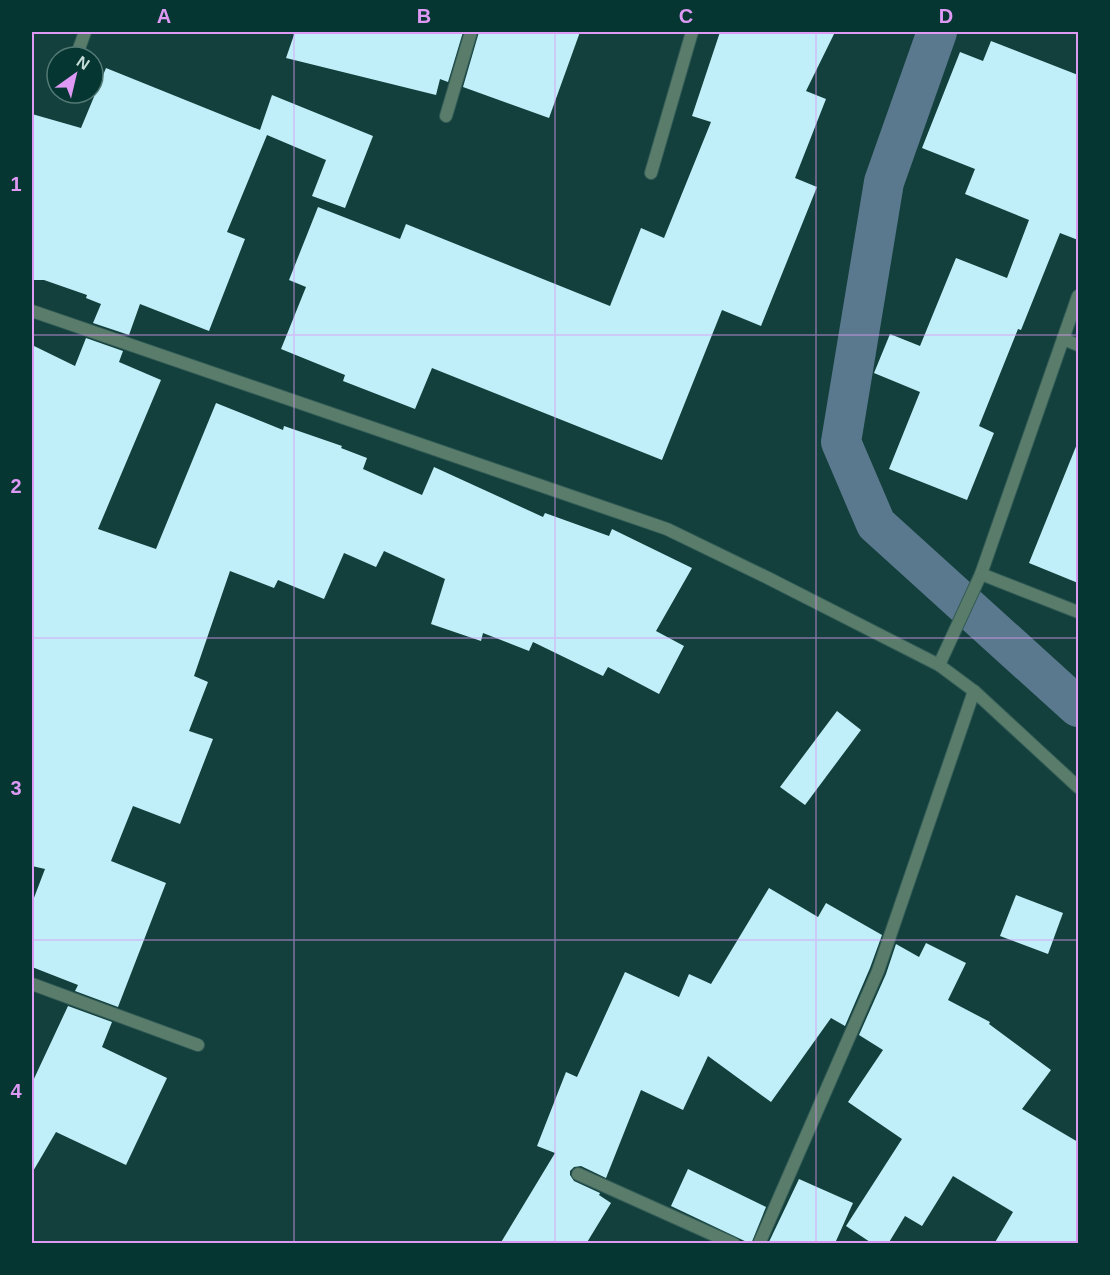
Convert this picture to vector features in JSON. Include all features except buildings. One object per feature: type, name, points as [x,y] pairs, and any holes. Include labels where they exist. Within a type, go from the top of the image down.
[{"type":"street","points":[[446,116],[471,32]]},
{"type":"street","points":[[651,173],[692,32]]},
{"type":"street","points":[[939,663],[980,575],[1078,296]]},
{"type":"street","points":[[32,311],[667,529],[939,663],[974,691],[1078,787]]},
{"type":"street","points":[[1063,339],[1078,345]]},
{"type":"street","points":[[980,575],[1078,612]]},
{"type":"street","points":[[759,1244],[878,971],[974,691]]},
{"type":"street","points":[[32,984],[198,1045]]},
{"type":"street","points":[[578,1174],[734,1244]]},
{"type":"waterway","points":[[937,32],[884,182],[841,442],[876,524],[1078,707]]}]
